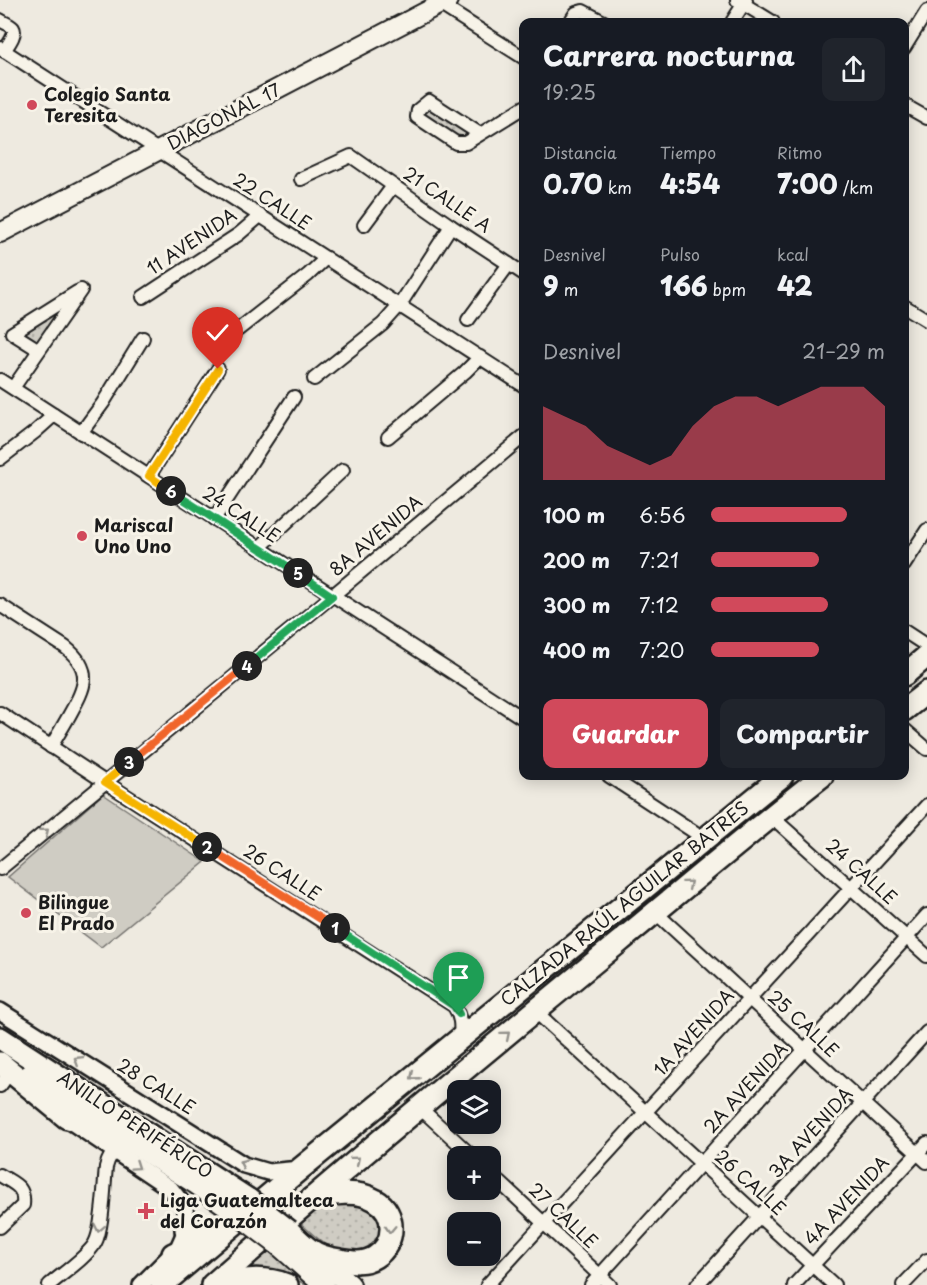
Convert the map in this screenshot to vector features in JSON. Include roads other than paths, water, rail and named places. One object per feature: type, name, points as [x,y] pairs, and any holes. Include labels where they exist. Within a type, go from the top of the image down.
[{"type":"highway","points":[[909,671],[927,656]]},
{"type":"highway","points":[[909,706],[927,692]]},
{"type":"highway","name":"CALZADA RAÚL AGUILAR BATRES","points":[[158,1279],[240,1211],[300,1169],[777,780]]},
{"type":"highway","name":"CALZADA RAÚL AGUILAR BATRES","points":[[212,1285],[419,1107],[817,780]]},
{"type":"highway","name":"ANILLO PERIFÉRICO","points":[[0,1038],[240,1211],[284,1238],[311,1251]]},
{"type":"highway","points":[[1,1076],[67,1118]]},
{"type":"highway","points":[[311,1198],[348,1193],[363,1195],[376,1200],[386,1209],[391,1220],[391,1233],[387,1246],[377,1256],[361,1262],[353,1262],[334,1259],[311,1251]]},
{"type":"highway","points":[[186,1230],[212,1229],[240,1211]]},
{"type":"highway","points":[[173,1254],[199,1243],[240,1211]]},
{"type":"highway","points":[[219,1285],[232,1281],[255,1279],[287,1285]]},
{"type":"main road","name":"DIAGONAL 17","points":[[0,233],[440,1]]},
{"type":"main road","name":"ANILLO PERIFÉRICO","points":[[0,1059],[240,1211]]},
{"type":"main road","name":"ANILLO PERIFÉRICO","points":[[284,1238],[324,1285]]},
{"type":"main road","name":"ANILLO PERIFÉRICO","points":[[311,1251],[350,1285]]},
{"type":"street","points":[[440,1],[519,55]]},
{"type":"street","points":[[734,18],[742,1],[767,18]]},
{"type":"street","points":[[573,18],[576,13],[583,11],[596,18]]},
{"type":"street","points":[[909,40],[927,11]]},
{"type":"street","points":[[0,20],[14,31],[2,50]]},
{"type":"street","name":"22 CALLE","points":[[2,50],[519,383]]},
{"type":"street","points":[[480,134],[429,101],[418,110],[417,117],[456,143],[466,143],[519,110]]},
{"type":"street","points":[[909,108],[927,118]]},
{"type":"street","name":"21 CALLE A","points":[[301,179],[351,156],[519,271]]},
{"type":"street","points":[[364,225],[393,186]]},
{"type":"street","name":"11 AVENIDA","points":[[143,297],[239,234],[260,216]]},
{"type":"street","points":[[314,379],[383,324],[399,306],[451,226]]},
{"type":"street","points":[[221,343],[308,275],[326,258]]},
{"type":"street","points":[[468,320],[509,264]]},
{"type":"street","points":[[14,388],[81,290],[12,333],[39,350]]},
{"type":"street","points":[[909,309],[927,320]]},
{"type":"street","points":[[81,433],[103,403],[143,338]]},
{"type":"street","points":[[388,437],[480,357]]},
{"type":"street","points":[[149,476],[218,369]]},
{"type":"street","name":"24 CALLE","points":[[0,380],[519,716]]},
{"type":"street","points":[[214,519],[294,397]]},
{"type":"street","points":[[0,459],[54,415]]},
{"type":"street","name":"8A AVENIDA","points":[[0,869],[519,440]]},
{"type":"street","points":[[259,548],[343,470]]},
{"type":"street","points":[[909,557],[927,530]]},
{"type":"street","points":[[0,605],[72,652],[82,666],[83,692],[51,747]]},
{"type":"street","points":[[909,634],[927,646]]},
{"type":"street","name":"26 CALLE","points":[[0,713],[454,1006],[459,1014],[460,1039]]},
{"type":"street","points":[[909,733],[927,749]]},
{"type":"street","points":[[615,780],[705,839]]},
{"type":"street","name":"1A AVENIDA","points":[[488,1285],[927,805]]},
{"type":"street","name":"24 CALLE","points":[[771,816],[927,956]]},
{"type":"street","name":"25 CALLE","points":[[655,912],[927,1162]]},
{"type":"street","name":"2A AVENIDA","points":[[591,1285],[927,915]]},
{"type":"street","name":"28 CALLE","points":[[0,1011],[244,1165],[268,1172],[300,1169]]},
{"type":"street","name":"26 CALLE","points":[[535,1011],[834,1285]]},
{"type":"street","name":"3A AVENIDA","points":[[697,1285],[927,1032]]},
{"type":"street","points":[[419,1107],[461,1146]]},
{"type":"street","points":[[67,1118],[171,1189],[185,1207],[186,1230],[178,1248],[158,1279],[141,1285]]},
{"type":"street","name":"4A AVENIDA","points":[[794,1285],[927,1143]]},
{"type":"street","points":[[50,1285],[88,1252],[95,1243],[99,1231],[106,1167],[113,1151]]},
{"type":"street","points":[[0,1175],[20,1188],[24,1196],[23,1205],[0,1227]]},
{"type":"street","name":"27 CALLE","points":[[501,1183],[610,1285]]},
{"type":"street","points":[[903,1285],[927,1260]]},
{"type":"place","name":"Colegio Santa Teresita","points":[[32,105]]},
{"type":"place","name":"Mariscal Uno Uno","points":[[82,536]]},
{"type":"place","name":"Bilingue El Prado","points":[[26,913]]},
{"type":"place","name":"Liga Guatemalteca del Corazón","points":[[146,1211]]}]
